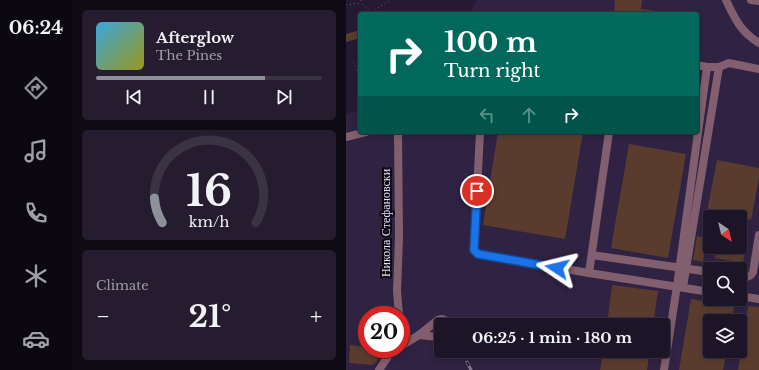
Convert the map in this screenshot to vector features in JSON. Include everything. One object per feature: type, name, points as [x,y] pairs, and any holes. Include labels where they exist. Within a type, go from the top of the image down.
[{"type":"street","points":[[726,0],[738,25],[759,43]]},
{"type":"street","points":[[751,0],[759,1]]},
{"type":"street","points":[[699,65],[719,67],[729,63],[759,69]]},
{"type":"street","points":[[683,268],[707,67]]},
{"type":"street","points":[[664,370],[719,67]]},
{"type":"street","points":[[346,137],[358,134]]},
{"type":"street","name":"Никола Стефановски","points":[[398,134],[399,237],[397,291],[398,306]]},
{"type":"street","points":[[480,134],[474,250],[476,253],[703,291]]},
{"type":"street","points":[[589,273],[609,134]]},
{"type":"street","points":[[747,277],[752,275],[753,272],[759,235]]},
{"type":"street","points":[[592,255],[703,271]]},
{"type":"street","points":[[747,297],[759,299]]},
{"type":"street","points":[[410,340],[434,323]]},
{"type":"street","points":[[419,335],[434,337]]},
{"type":"street","points":[[379,370],[387,358]]},
{"type":"path","points":[[361,0],[361,3],[370,12]]},
{"type":"path","points":[[373,12],[391,0]]},
{"type":"path","points":[[346,6],[361,3]]},
{"type":"path","points":[[353,62],[358,71]]},
{"type":"shaded area","points":[[477,0],[759,0],[759,299],[747,297],[747,262],[703,262],[703,306],[747,306],[747,299],[759,300],[759,370],[346,370],[346,115],[358,110],[358,134],[699,134],[699,12],[471,12]]},
{"type":"building","points":[[615,0],[642,0],[641,9],[659,11],[659,12],[614,12]]},
{"type":"building","points":[[358,31],[358,39],[346,42],[346,34]]},
{"type":"building","points":[[498,134],[583,134],[565,239],[483,225]]},
{"type":"building","points":[[629,144],[686,154],[668,258],[611,248]]},
{"type":"building","points":[[717,160],[759,168],[759,178],[751,220],[747,219],[747,210],[707,210]]},
{"type":"building","points":[[697,236],[703,237],[703,262],[693,260]]},
{"type":"building","points":[[716,254],[744,254],[743,262],[715,258]]},
{"type":"building","points":[[612,285],[658,291],[654,318],[608,318]]},
{"type":"building","points":[[691,299],[703,301],[703,306],[734,306],[733,314],[703,314],[703,358],[726,358],[723,370],[679,370]]},
{"type":"building","points":[[748,306],[759,307],[759,370],[738,370],[740,358],[747,358]]},
{"type":"building","points":[[350,345],[358,346],[358,358],[377,358],[377,361],[373,365],[349,363]]},
{"type":"building","points":[[602,358],[649,358],[647,370],[600,370]]},
{"type":"railway","points":[[467,362],[471,370]]},
{"type":"route","points":[[477,191],[474,250],[476,253],[557,268]]}]
